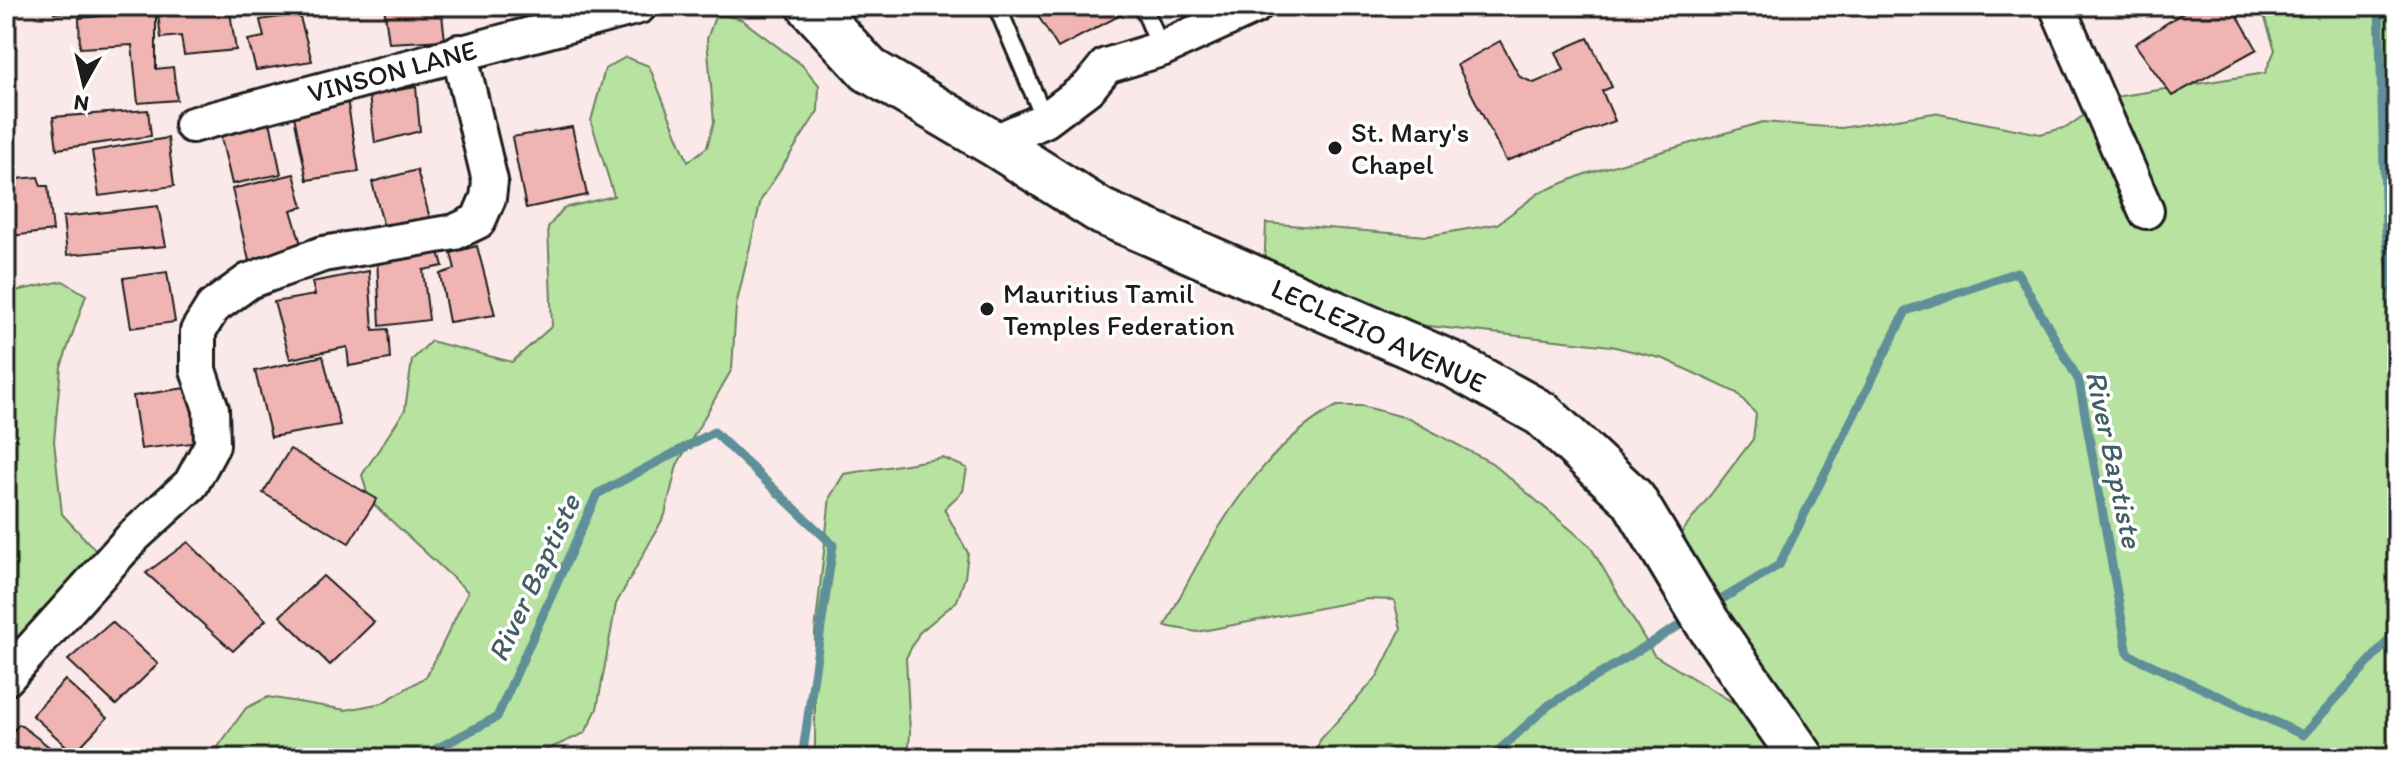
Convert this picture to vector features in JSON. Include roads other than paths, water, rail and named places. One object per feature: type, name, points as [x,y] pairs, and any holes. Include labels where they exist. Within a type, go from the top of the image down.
[{"type":"main road","name":"LECLEZIO AVENUE","points":[[810,6],[869,70],[1102,212],[1456,366],[1542,414],[1633,499],[1707,622],[1802,758]]},
{"type":"street","name":"VINSON LANE","points":[[192,125],[639,6]]},
{"type":"street","points":[[993,143],[1045,120],[1098,77],[1255,6]]},
{"type":"street","points":[[2057,6],[2146,211]]},
{"type":"street","points":[[6,678],[134,536],[191,484],[212,445],[211,409],[198,370],[198,331],[213,307],[249,281],[323,254],[455,232],[478,221],[488,198],[490,181],[459,52]]},
{"type":"lane","points":[[997,6],[1045,120]]},
{"type":"lane","points":[[1143,6],[1161,49]]},
{"type":"waterway","name":"River Baptiste","points":[[2379,6],[2386,232],[2397,325]]},
{"type":"waterway","name":"River Baptiste","points":[[1709,607],[1779,565],[1906,311],[2017,272],[2079,381],[2128,654],[2303,735],[2397,631]]},
{"type":"waterway","name":"River Baptiste","points":[[419,758],[497,717],[597,494],[714,432],[833,545],[802,758]]},
{"type":"waterway","name":"River Baptiste","points":[[1490,758],[1549,705],[1690,619]]},
{"type":"place","name":"St. Mary's Chapel","points":[[1335,148]]},
{"type":"place","name":"Mauritius Tamil Temples Federation","points":[[987,309]]}]
